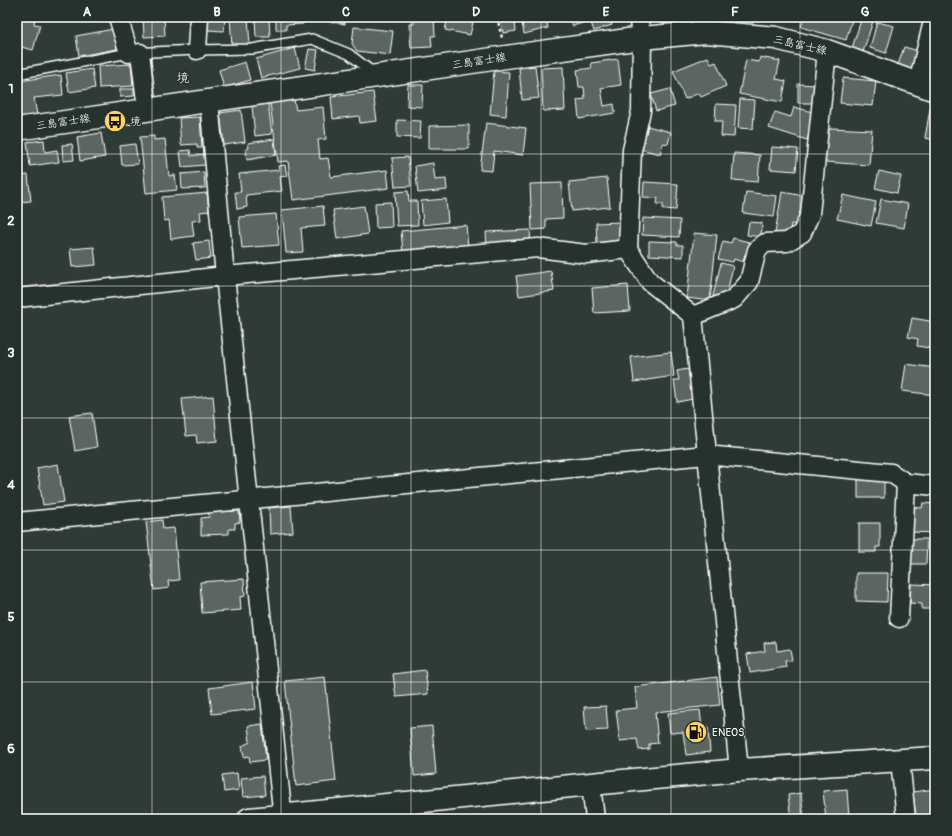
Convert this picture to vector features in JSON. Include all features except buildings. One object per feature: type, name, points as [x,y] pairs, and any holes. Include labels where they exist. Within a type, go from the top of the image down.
[{"type":"main road","name":"三島富士線","points":[[17,129],[642,38],[705,25],[776,38],[827,51],[926,87]]},
{"type":"main road","points":[[249,819],[283,817],[738,770],[935,758]]},
{"type":"street","points":[[118,17],[134,53],[147,109]]},
{"type":"street","points":[[197,50],[199,17]]},
{"type":"street","points":[[638,17],[642,38],[641,111],[632,150],[628,249],[650,282],[693,316],[738,770]]},
{"type":"street","points":[[926,87],[934,17]]},
{"type":"street","points":[[693,316],[734,299],[749,282],[757,250],[765,243],[786,242],[802,233],[810,214],[827,51]]},
{"type":"street","points":[[209,101],[225,276],[283,817]]},
{"type":"street","points":[[17,298],[225,276],[538,248],[586,254],[628,249]]},
{"type":"street","points":[[17,522],[706,455],[892,473],[906,483],[935,486]]},
{"type":"street","points":[[898,618],[906,483]]},
{"type":"street","points":[[900,760],[906,819]]},
{"type":"street","points":[[591,784],[595,819]]},
{"type":"lane","points":[[17,74],[134,53],[252,49],[312,39],[349,54],[379,76]]},
{"type":"place","name":"境","points":[[115,121]]},
{"type":"place","name":"ENEOS","points":[[696,732]]},
{"type":"district","name":"境","points":[[183,78]]}]
